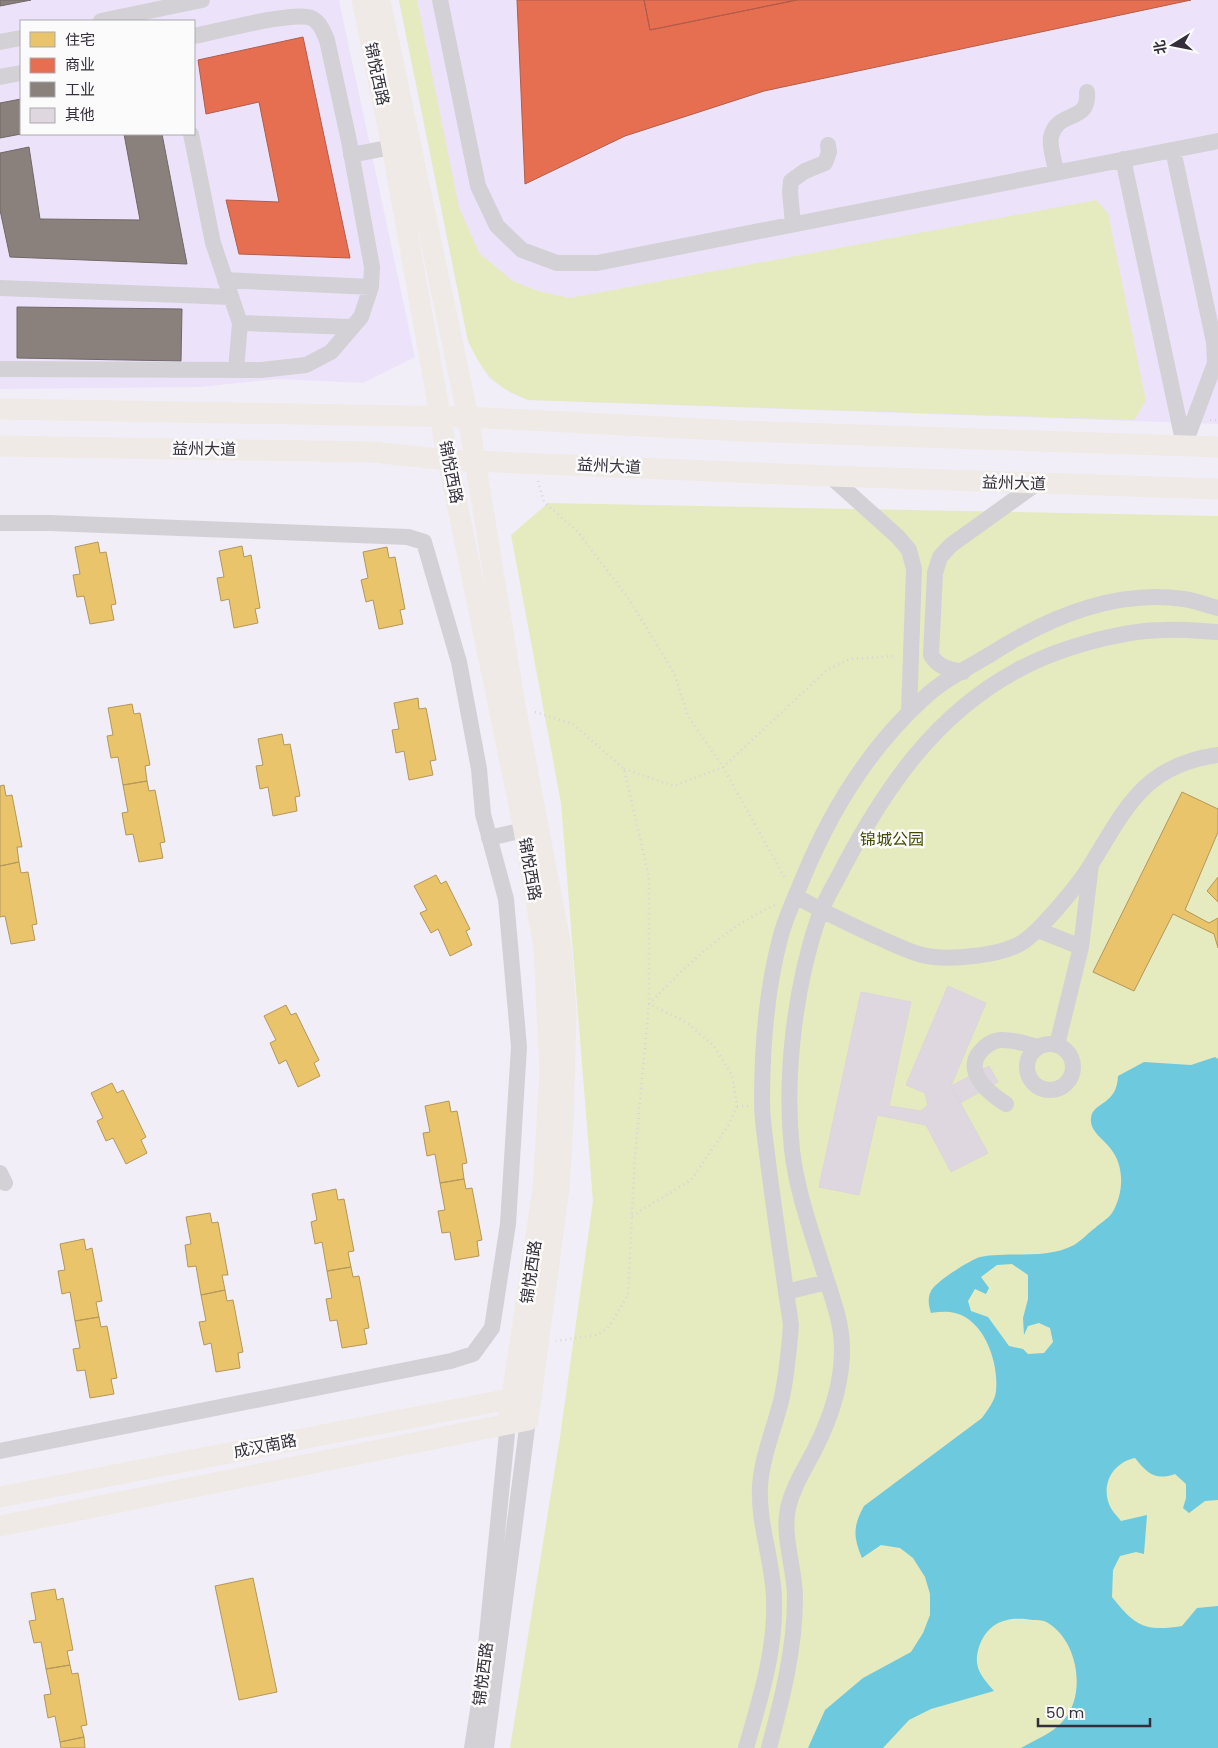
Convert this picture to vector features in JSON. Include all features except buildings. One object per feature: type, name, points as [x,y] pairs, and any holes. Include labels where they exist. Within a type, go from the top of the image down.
[{"type":"main road","name":"锦悦西路","points":[[362,0],[392,147],[448,460],[524,830],[544,949],[550,1071],[543,1188],[518,1421]]},
{"type":"main road","name":"锦悦西路","points":[[380,0],[468,417],[515,705],[561,947],[566,1012],[559,1189],[538,1343],[521,1397]]},
{"type":"main road","points":[[0,409],[468,417],[741,431],[1218,447]]},
{"type":"main road","name":"益州大道","points":[[0,446],[372,452],[448,460],[1036,484],[1218,489]]},
{"type":"main road","name":"成汉南路","points":[[0,1497],[521,1397]]},
{"type":"main road","name":"成汉南路","points":[[0,1526],[518,1421]]},
{"type":"street","points":[[103,20],[148,6],[202,0]]},
{"type":"street","points":[[440,0],[478,186],[497,226],[522,250],[557,263],[597,263],[1218,141]]},
{"type":"street","points":[[0,369],[236,370],[306,365],[331,352],[361,317],[371,287],[370,246],[327,40],[320,24],[309,17],[291,17],[195,36]]},
{"type":"street","points":[[0,42],[20,38]]},
{"type":"street","points":[[0,77],[20,73]]},
{"type":"street","points":[[1056,172],[1051,139],[1054,129],[1059,122],[1083,112],[1088,102],[1087,92]]},
{"type":"street","points":[[191,135],[213,243],[240,323],[236,370]]},
{"type":"street","points":[[794,224],[790,192],[791,181],[805,171],[825,163],[829,152],[828,145]]},
{"type":"street","points":[[351,155],[392,147]]},
{"type":"street","points":[[1173,150],[1214,342],[1215,363],[1184,446]]},
{"type":"street","points":[[1123,159],[1184,446]]},
{"type":"street","points":[[225,280],[371,287]]},
{"type":"street","points":[[0,288],[231,298]]},
{"type":"street","points":[[240,323],[352,328]]},
{"type":"street","points":[[830,476],[898,536],[909,550],[914,569],[909,712]]},
{"type":"street","points":[[963,672],[945,669],[936,663],[931,655],[935,573],[940,557],[950,545],[1036,484]]},
{"type":"street","points":[[0,523],[50,523],[408,537],[424,542],[458,662],[479,769],[483,814],[506,899],[519,1047],[508,1224],[492,1328],[473,1354],[451,1361],[0,1451]]},
{"type":"street","points":[[746,1748],[771,1655],[775,1625],[771,1574],[760,1513],[760,1484],[788,1361],[791,1325],[762,1105],[763,1050],[770,988],[780,938],[819,840],[844,796],[890,732],[909,712],[927,695],[1023,634],[1048,621],[1108,603],[1157,598],[1184,599],[1218,608]]},
{"type":"street","points":[[769,1748],[791,1656],[794,1626],[794,1571],[786,1532],[787,1512],[793,1491],[832,1413],[839,1381],[842,1347],[840,1323],[803,1204],[792,1152],[790,1109],[797,1009],[812,938],[820,911],[858,839],[915,754],[956,711],[979,693],[1018,669],[1060,653],[1112,637],[1160,630],[1218,632]]},
{"type":"street","points":[[796,896],[820,911],[924,955],[954,957],[988,954],[1021,944],[1038,930],[1091,864],[1112,828],[1136,794],[1162,772],[1198,758],[1218,755]]},
{"type":"street","points":[[489,838],[524,830]]},
{"type":"street","points":[[1057,1045],[1081,947],[1091,864]]},
{"type":"street","points":[[1038,930],[1081,947]]},
{"type":"street","points":[[1006,1104],[991,1094],[980,1080],[974,1068],[975,1059],[990,1044],[999,1040],[1038,1047]]},
{"type":"street","points":[[1047,1044],[1057,1045],[1065,1050],[1071,1058],[1073,1067],[1071,1077],[1066,1085],[1057,1090],[1048,1090],[1038,1088],[1031,1081],[1027,1072],[1027,1062],[1031,1054],[1038,1047],[1047,1044]]},
{"type":"street","points":[[786,1292],[827,1282]]},
{"type":"street","name":"锦悦西路","points":[[472,1748],[518,1421]]},
{"type":"street","name":"锦悦西路","points":[[486,1748],[518,1421]]},
{"type":"street","points":[[771,1574],[794,1571]]},
{"type":"street","points":[[764,1682],[784,1686]]},
{"type":"path","points":[[532,463],[544,502],[577,531],[629,598],[674,673],[688,716],[723,767],[796,896],[757,913],[699,953],[649,1004]]},
{"type":"path","points":[[515,705],[573,724],[624,769],[674,786],[723,767],[827,670],[850,659],[912,655]]},
{"type":"path","points":[[538,1343],[596,1335],[608,1328],[628,1295],[632,1216],[649,1004],[649,877],[624,769]]},
{"type":"path","points":[[632,1216],[691,1180],[728,1126],[737,1106],[732,1075],[713,1045],[686,1022],[649,1004]]},
{"type":"shaded area","points":[[0,0],[339,0],[415,357],[363,383],[278,379],[201,387],[0,389]]},
{"type":"shaded area","points":[[399,0],[1218,0],[1218,424],[528,400],[511,393],[489,378],[468,341]]},
{"type":"green space","points":[[399,0],[417,0],[459,207],[480,254],[513,281],[538,291],[570,298],[1096,200],[1108,213],[1146,401],[1134,420],[528,400],[506,390],[491,378],[479,362],[468,341]]},
{"type":"green space","name":"锦城公园","points":[[548,503],[1218,516],[1218,1748],[510,1748],[560,1437],[593,1201],[561,803],[511,535]]},
{"type":"water","points":[[1215,1057],[1218,1059],[1218,1500],[1205,1501],[1189,1513],[1183,1508],[1186,1498],[1186,1484],[1175,1474],[1162,1477],[1148,1472],[1135,1458],[1128,1460],[1115,1469],[1108,1481],[1107,1496],[1111,1508],[1121,1521],[1147,1515],[1144,1554],[1136,1552],[1120,1556],[1113,1570],[1112,1597],[1127,1615],[1142,1625],[1169,1628],[1182,1626],[1197,1608],[1218,1606],[1218,1748],[1021,1748],[1049,1733],[1063,1721],[1075,1697],[1077,1683],[1072,1655],[1058,1631],[1045,1621],[1016,1619],[995,1625],[984,1636],[980,1644],[977,1664],[981,1675],[994,1691],[931,1709],[909,1720],[883,1748],[808,1748],[825,1710],[863,1678],[911,1652],[923,1633],[930,1615],[930,1594],[925,1577],[913,1558],[900,1548],[881,1545],[862,1558],[857,1543],[856,1525],[864,1506],[982,1418],[995,1395],[995,1368],[988,1345],[982,1334],[965,1317],[955,1313],[931,1313],[929,1300],[931,1291],[946,1277],[980,1257],[1040,1254],[1063,1250],[1077,1243],[1108,1217],[1116,1206],[1120,1191],[1121,1174],[1113,1152],[1093,1128],[1091,1118],[1093,1113],[1096,1108],[1114,1093],[1118,1076],[1144,1062],[1191,1065]],"holes":[[[1012,1264],[1028,1275],[1028,1299],[1023,1318],[1024,1335],[1028,1326],[1039,1323],[1050,1328],[1053,1342],[1044,1353],[1028,1354],[1023,1349],[1009,1346],[988,1317],[971,1311],[968,1301],[975,1289],[986,1294],[989,1288],[981,1277],[997,1265]]]}]
